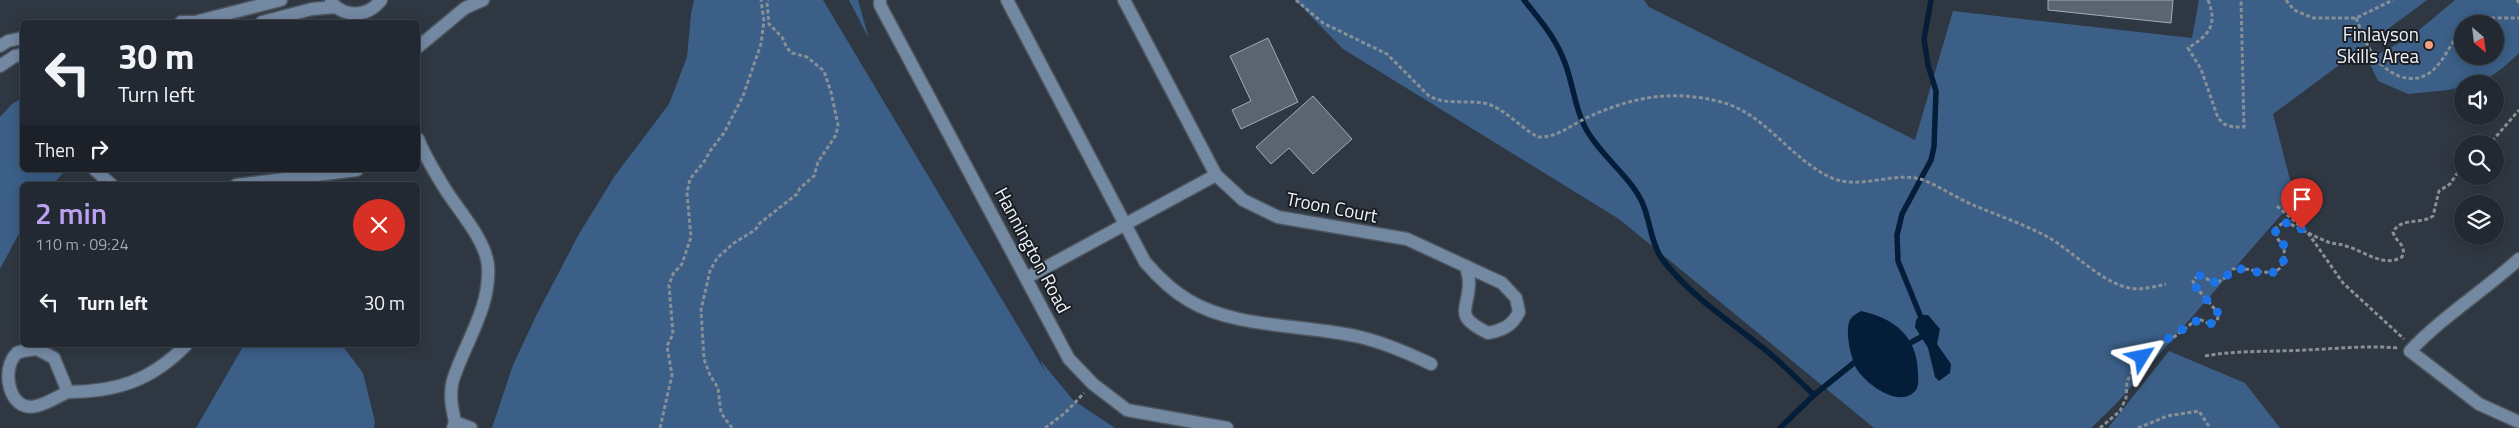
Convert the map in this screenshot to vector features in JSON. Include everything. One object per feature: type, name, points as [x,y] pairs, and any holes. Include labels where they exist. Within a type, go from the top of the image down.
[{"type":"street","points":[[203,20],[281,0]]},
{"type":"street","points":[[270,20],[333,4],[356,14],[371,17],[381,0]]},
{"type":"street","points":[[420,45],[465,8],[483,0]]},
{"type":"street","name":"Hannington Road","points":[[880,0],[880,6],[1028,277],[1070,359],[1093,384],[1127,410],[1228,428]]},
{"type":"street","points":[[1006,0],[1145,262],[1162,282],[1188,301],[1213,311],[1243,318],[1359,336],[1395,347],[1431,364]]},
{"type":"street","name":"Troon Court","points":[[1124,0],[1216,175],[1243,200],[1278,217],[1407,240],[1466,266],[1502,283],[1516,298],[1519,312],[1513,322],[1502,330],[1488,333],[1474,326],[1467,318],[1464,304],[1469,282],[1466,266]]},
{"type":"street","points":[[0,46],[8,41],[20,38]]},
{"type":"street","points":[[0,66],[20,55]]},
{"type":"street","points":[[420,145],[474,230],[488,263],[487,291],[477,327],[453,382],[451,403],[454,425],[471,428]]},
{"type":"street","points":[[97,172],[107,182]]},
{"type":"street","points":[[263,182],[341,172]]},
{"type":"street","points":[[1028,277],[1216,175]]},
{"type":"street","points":[[2519,259],[2488,288],[2425,336],[2410,351],[2479,404],[2519,422]]},
{"type":"street","points":[[68,392],[54,358],[37,349],[18,353],[5,368],[4,387],[16,402],[35,407],[68,392],[98,392],[124,385],[152,372],[174,358],[184,347]]},
{"type":"path","points":[[660,428],[672,375],[667,346],[673,334],[669,285],[673,274],[682,264],[692,236],[687,193],[690,179],[724,133],[743,96],[761,44],[764,21],[761,0]]},
{"type":"path","points":[[732,428],[725,422],[720,412],[718,388],[710,375],[704,359],[701,310],[710,271],[717,258],[734,243],[755,230],[760,223],[797,194],[800,188],[814,176],[818,162],[836,135],[838,125],[831,92],[824,71],[807,57],[787,48],[782,37],[769,24],[768,0]]},
{"type":"path","points":[[1296,0],[1323,23],[1387,54],[1419,88],[1438,101],[1477,102],[1490,105],[1538,137],[1555,135],[1588,117],[1645,97],[1664,94],[1684,94],[1735,107],[1760,123],[1804,162],[1833,179],[1845,182],[1912,178],[1924,181],[2046,237],[2114,283],[2139,289],[2166,284]]},
{"type":"path","points":[[2208,0],[2213,18],[2212,25],[2201,40],[2188,48],[2201,69],[2218,118],[2224,124],[2233,128],[2244,127],[2241,0]]},
{"type":"path","points":[[2286,0],[2294,10],[2314,18],[2356,18],[2393,0]]},
{"type":"path","points":[[2356,18],[2366,43],[2376,59],[2402,78],[2418,79],[2430,73],[2441,62],[2454,40]]},
{"type":"path","points":[[2504,18],[2519,18]]},
{"type":"path","points":[[2497,135],[2519,110]]},
{"type":"path","points":[[2100,428],[2120,411],[2126,398],[2130,374],[2136,362],[2146,352],[2196,320],[2210,324],[2217,321],[2219,314],[2195,286],[2195,277],[2202,275],[2216,283],[2225,278],[2233,269],[2266,274],[2274,271],[2283,264],[2285,253],[2282,242],[2275,233],[2278,225],[2284,222],[2369,256],[2391,261],[2397,260],[2402,257],[2404,250],[2403,246],[2394,237],[2393,232],[2396,227],[2406,222],[2424,221],[2433,216],[2439,191],[2450,184],[2454,178]]},
{"type":"path","points":[[2277,206],[2306,231],[2343,283],[2403,336],[2410,351]]},
{"type":"path","points":[[2205,356],[2234,351],[2294,351],[2371,346],[2410,351]]},
{"type":"path","points":[[1046,428],[1065,413],[1093,384]]},
{"type":"path","points":[[2138,428],[2167,416],[2199,411],[2210,428]]},
{"type":"shaded area","points":[[694,0],[823,0],[1046,373],[1040,360],[1073,400],[1115,428],[492,428],[513,365],[537,314],[579,234],[614,177],[669,104],[687,57]]},
{"type":"shaded area","points":[[849,0],[858,0],[869,39]]},
{"type":"shaded area","points":[[1295,0],[1644,0],[1649,7],[1915,140],[1953,11],[2192,38],[2199,0],[2427,0],[2273,114],[2295,199],[2115,405],[2091,428],[1874,428],[1619,219],[1343,49]]},
{"type":"shaded area","name":"Finlayson Skills Area","points":[[2455,0],[2519,0],[2519,53],[2492,75],[2454,75],[2454,89],[2408,94],[2378,81],[2368,60],[2412,36]]},
{"type":"shaded area","points":[[20,99],[20,172],[64,172],[55,182],[20,182],[20,232],[0,269],[0,117],[12,104]]},
{"type":"shaded area","points":[[1861,311],[1884,318],[1902,331],[1908,339],[1917,359],[1918,386],[1913,393],[1906,397],[1890,395],[1866,380],[1856,368],[1850,350],[1848,327],[1852,317]]},
{"type":"shaded area","points":[[1920,315],[1928,315],[1940,329],[1937,344],[1951,364],[1950,373],[1939,381],[1935,377],[1928,348],[1915,327],[1916,320]]},
{"type":"shaded area","points":[[243,347],[344,347],[363,373],[375,422],[374,428],[196,428]]},
{"type":"shaded area","points":[[2169,351],[2245,383],[2280,428],[2108,428]]},
{"type":"building","points":[[2048,0],[2173,0],[2171,23],[2048,10]]},
{"type":"building","points":[[1268,38],[1298,102],[1241,129],[1232,110],[1251,101],[1230,56]]},
{"type":"building","points":[[1313,96],[1352,139],[1313,174],[1289,148],[1271,164],[1256,147]]},
{"type":"waterway","points":[[1524,0],[1557,45],[1568,72],[1584,126],[1595,143],[1631,184],[1642,202],[1655,246],[1662,259],[1695,294],[1773,356],[1814,395]]},
{"type":"waterway","points":[[1920,315],[1898,261],[1897,235],[1902,214],[1931,160],[1934,147],[1936,91],[1928,65],[1924,39],[1931,0]]},
{"type":"waterway","points":[[1912,342],[1921,337]]},
{"type":"waterway","points":[[1780,428],[1814,395],[1855,362]]},
{"type":"place","name":"Finlayson Skills Area","points":[[2429,45]]},
{"type":"route","points":[[2142,357],[2146,352],[2174,337],[2196,320],[2214,324],[2219,318],[2219,314],[2201,296],[2195,286],[2193,281],[2195,277],[2202,275],[2216,283],[2220,282],[2233,269],[2237,268],[2266,274],[2274,271],[2283,264],[2285,253],[2282,242],[2277,238],[2275,229],[2284,222],[2302,229]]}]
